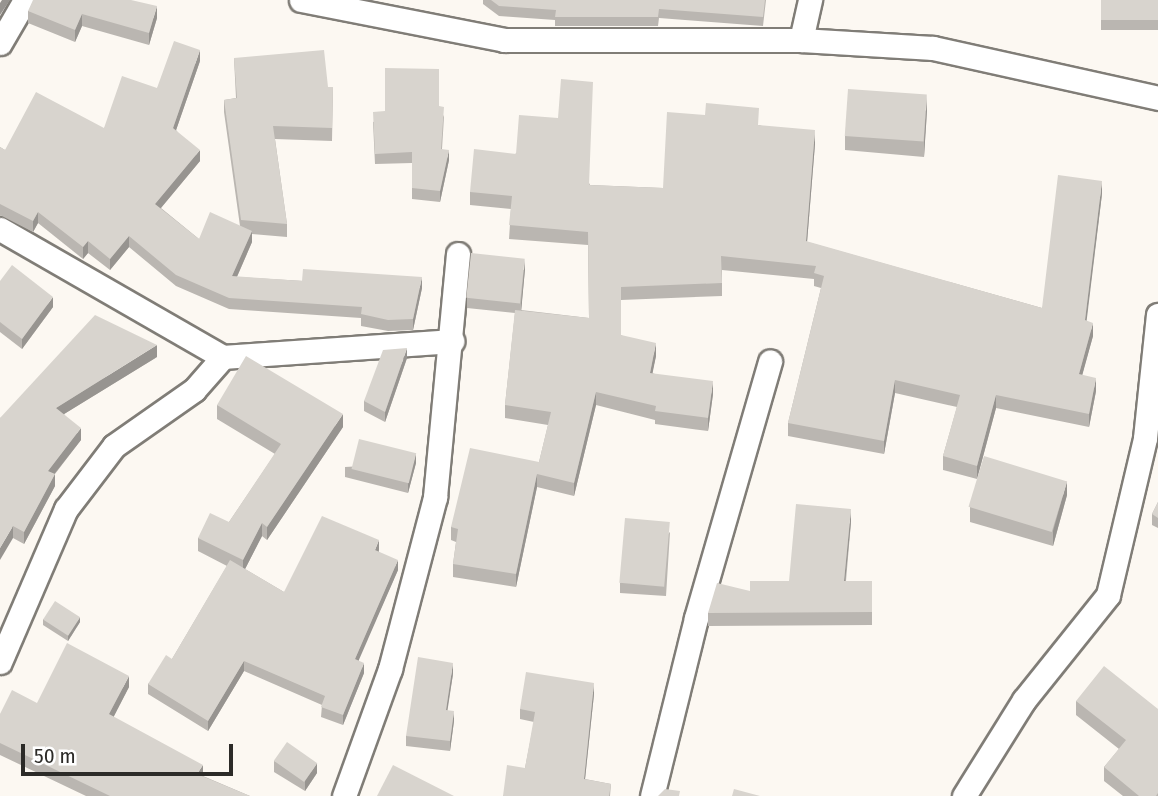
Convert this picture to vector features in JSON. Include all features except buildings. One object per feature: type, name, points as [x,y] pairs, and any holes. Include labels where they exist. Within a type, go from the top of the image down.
[{"type":"street","points":[[0,43],[25,0]]},
{"type":"street","points":[[301,0],[504,40],[801,40],[933,48],[1158,97]]},
{"type":"street","points":[[801,40],[810,0]]},
{"type":"street","points":[[0,229],[223,357],[452,341]]},
{"type":"street","points":[[344,796],[390,669],[435,497],[452,341],[458,254]]},
{"type":"street","points":[[964,796],[1024,700],[1108,595],[1145,438],[1158,315]]},
{"type":"street","points":[[0,662],[66,509],[114,446],[194,390],[223,357]]},
{"type":"street","points":[[652,796],[696,618],[770,361]]}]
